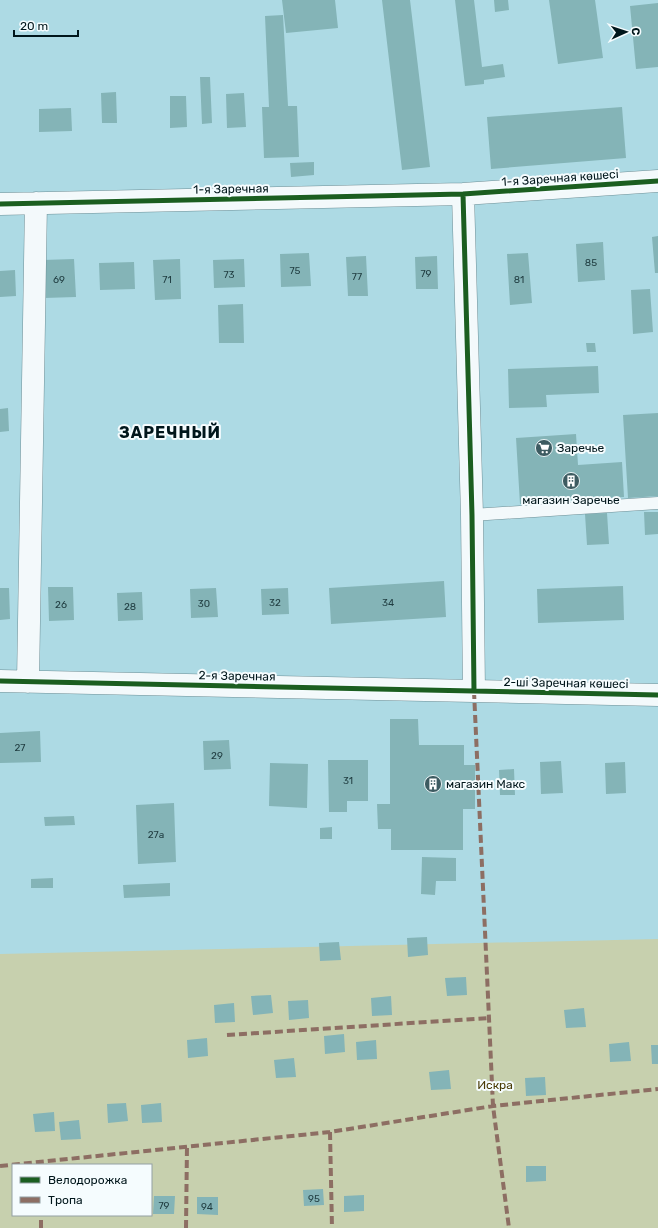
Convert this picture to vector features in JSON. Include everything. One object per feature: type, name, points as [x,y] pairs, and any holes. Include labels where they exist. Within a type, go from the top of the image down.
[{"type":"street","name":"1-я Заречная көшесі","points":[[463,194],[658,181]]},
{"type":"street","name":"1-я Заречная","points":[[0,204],[463,194]]},
{"type":"street","points":[[463,194],[472,515],[474,691]]},
{"type":"street","points":[[28,682],[36,203]]},
{"type":"street","name":"2-я Заречная","points":[[0,681],[474,691]]},
{"type":"street","name":"2-ші Заречная көшесі","points":[[474,691],[658,695]]},
{"type":"lane","points":[[472,515],[658,503]]},
{"type":"green space","name":"Искра","points":[[658,939],[658,1228],[0,1228],[0,954]]},
{"type":"building","points":[[282,0],[335,0],[338,28],[286,33]]},
{"type":"building","points":[[382,0],[410,0],[430,167],[402,170]]},
{"type":"building","points":[[455,0],[474,0],[482,67],[503,64],[505,77],[484,80],[484,84],[465,86]]},
{"type":"building","points":[[494,0],[508,0],[509,10],[495,12]]},
{"type":"building","points":[[549,0],[595,0],[603,58],[558,64]]},
{"type":"building","points":[[658,3],[658,67],[636,69],[630,6]]},
{"type":"building","points":[[283,15],[288,106],[297,106],[299,157],[264,158],[262,107],[269,107],[265,16]]},
{"type":"building","points":[[200,77],[210,77],[212,123],[202,124]]},
{"type":"building","points":[[116,92],[117,123],[102,123],[101,93]]},
{"type":"building","points":[[244,93],[246,127],[227,128],[226,94]]},
{"type":"building","points":[[170,96],[186,96],[187,127],[170,128]]},
{"type":"building","points":[[622,107],[626,158],[491,169],[487,117]]},
{"type":"building","points":[[71,108],[72,131],[39,132],[39,109]]},
{"type":"building","points":[[314,162],[314,175],[291,177],[290,163]]},
{"type":"building","points":[[658,236],[658,273],[655,273],[652,237]]},
{"type":"building","points":[[603,242],[605,280],[578,282],[576,244]]},
{"type":"building","points":[[309,253],[311,286],[281,287],[280,254]]},
{"type":"building","points":[[528,253],[532,303],[510,305],[507,254]]},
{"type":"building","points":[[366,256],[368,296],[348,296],[346,257]]},
{"type":"building","points":[[437,256],[438,289],[416,289],[415,257]]},
{"type":"building","points":[[74,259],[76,297],[44,298],[43,260]]},
{"type":"building","points":[[180,259],[181,299],[155,300],[153,260]]},
{"type":"building","points":[[244,259],[245,287],[214,288],[213,260]]},
{"type":"building","points":[[134,262],[135,289],[100,290],[99,263]]},
{"type":"building","points":[[15,270],[16,296],[0,297],[0,271]]},
{"type":"building","points":[[650,289],[653,332],[633,334],[631,290]]},
{"type":"building","points":[[243,304],[244,343],[219,343],[218,305]]},
{"type":"building","points":[[586,343],[595,343],[596,352],[587,352]]},
{"type":"building","points":[[598,366],[599,393],[546,395],[547,407],[509,408],[508,369]]},
{"type":"building","points":[[8,408],[9,431],[0,432],[0,409]]},
{"type":"building","points":[[658,413],[658,496],[628,498],[623,415]]},
{"type":"building","name":"магазин Заречье","points":[[576,434],[578,465],[622,462],[624,497],[520,504],[516,438]]},
{"type":"building","points":[[644,512],[658,512],[658,534],[645,535]]},
{"type":"building","points":[[607,513],[609,544],[587,545],[585,514]]},
{"type":"building","points":[[444,581],[446,617],[331,624],[329,588]]},
{"type":"building","points":[[623,586],[624,620],[538,623],[537,589]]},
{"type":"building","points":[[48,587],[73,587],[74,620],[49,621]]},
{"type":"building","points":[[0,588],[9,588],[10,619],[0,620]]},
{"type":"building","points":[[216,588],[218,617],[191,618],[190,589]]},
{"type":"building","points":[[288,588],[289,614],[262,615],[261,589]]},
{"type":"building","points":[[142,592],[143,620],[118,621],[117,593]]},
{"type":"building","name":"магазин Макс","points":[[390,719],[418,719],[419,745],[464,745],[464,765],[475,765],[475,809],[463,809],[463,850],[391,850],[391,829],[378,829],[377,804],[390,804]]},
{"type":"building","points":[[40,731],[41,762],[0,763],[0,733]]},
{"type":"building","points":[[229,740],[231,769],[204,770],[203,741]]},
{"type":"building","points":[[328,760],[368,760],[368,801],[347,801],[347,812],[329,812]]},
{"type":"building","points":[[561,761],[563,793],[541,794],[540,762]]},
{"type":"building","points":[[625,762],[626,793],[606,794],[605,763]]},
{"type":"building","points":[[270,763],[308,764],[307,808],[269,806]]},
{"type":"building","points":[[514,769],[515,795],[500,795],[499,770]]},
{"type":"building","points":[[174,803],[176,862],[138,864],[136,805]]},
{"type":"building","points":[[74,816],[75,825],[45,826],[44,817]]},
{"type":"building","points":[[332,827],[332,839],[320,839],[320,828]]},
{"type":"building","points":[[422,857],[456,858],[456,881],[436,881],[435,895],[421,894]]},
{"type":"building","points":[[53,878],[53,888],[31,888],[31,879]]},
{"type":"building","points":[[170,883],[170,896],[124,898],[123,885]]},
{"type":"building","points":[[427,937],[428,955],[408,957],[407,938]]},
{"type":"building","points":[[339,942],[341,960],[320,961],[319,943]]},
{"type":"building","points":[[466,977],[467,995],[447,996],[445,978]]},
{"type":"building","points":[[271,995],[273,1013],[253,1015],[251,996]]},
{"type":"building","points":[[391,996],[392,1015],[372,1016],[371,998]]},
{"type":"building","points":[[308,1000],[309,1018],[289,1020],[288,1001]]},
{"type":"building","points":[[234,1003],[235,1022],[215,1023],[214,1005]]},
{"type":"building","points":[[584,1008],[586,1027],[566,1028],[564,1010]]},
{"type":"building","points":[[344,1034],[345,1052],[325,1054],[324,1036]]},
{"type":"building","points":[[207,1038],[208,1056],[188,1058],[187,1040]]},
{"type":"building","points":[[376,1040],[377,1059],[357,1060],[356,1042]]},
{"type":"building","points":[[629,1042],[631,1061],[610,1062],[609,1044]]},
{"type":"building","points":[[651,1045],[658,1045],[658,1064],[652,1064]]},
{"type":"building","points":[[294,1058],[296,1077],[276,1078],[274,1060]]},
{"type":"building","points":[[449,1070],[451,1089],[431,1090],[429,1072]]},
{"type":"building","points":[[545,1077],[546,1095],[526,1096],[525,1078]]},
{"type":"building","points":[[126,1103],[128,1121],[108,1123],[107,1104]]},
{"type":"building","points":[[161,1103],[162,1122],[142,1123],[141,1105]]},
{"type":"building","points":[[54,1112],[55,1131],[35,1132],[33,1114]]},
{"type":"building","points":[[79,1120],[81,1139],[61,1140],[59,1122]]},
{"type":"building","points":[[526,1166],[546,1166],[546,1181],[526,1182]]},
{"type":"building","points":[[323,1189],[324,1205],[304,1206],[303,1190]]},
{"type":"building","points":[[364,1195],[364,1211],[344,1212],[344,1196]]},
{"type":"building","points":[[154,1196],[175,1196],[174,1214],[153,1214]]},
{"type":"building","points":[[197,1197],[218,1197],[218,1215],[197,1214]]},
{"type":"marked path","points":[[474,691],[493,1106],[509,1228]]},
{"type":"marked path","points":[[227,1035],[489,1018]]},
{"type":"marked path","points":[[19,1164],[330,1132],[493,1106],[658,1089]]},
{"type":"marked path","points":[[330,1132],[332,1228]]},
{"type":"marked path","points":[[186,1228],[187,1146]]},
{"type":"marked path","points":[[0,1166],[12,1165]]},
{"type":"marked path","points":[[41,1216],[41,1228]]},
{"type":"cycle path","points":[[0,204],[463,194],[658,181]]},
{"type":"cycle path","points":[[463,194],[472,515],[474,691]]},
{"type":"cycle path","points":[[0,681],[658,695]]},
{"type":"place","name":"Заречье","points":[[544,448]]},
{"type":"place","name":"магазин Заречье","points":[[571,481]]},
{"type":"place","name":"магазин Макс","points":[[433,784]]},
{"type":"district","name":"ЗАРЕЧНЫЙ","points":[[170,432]]}]
